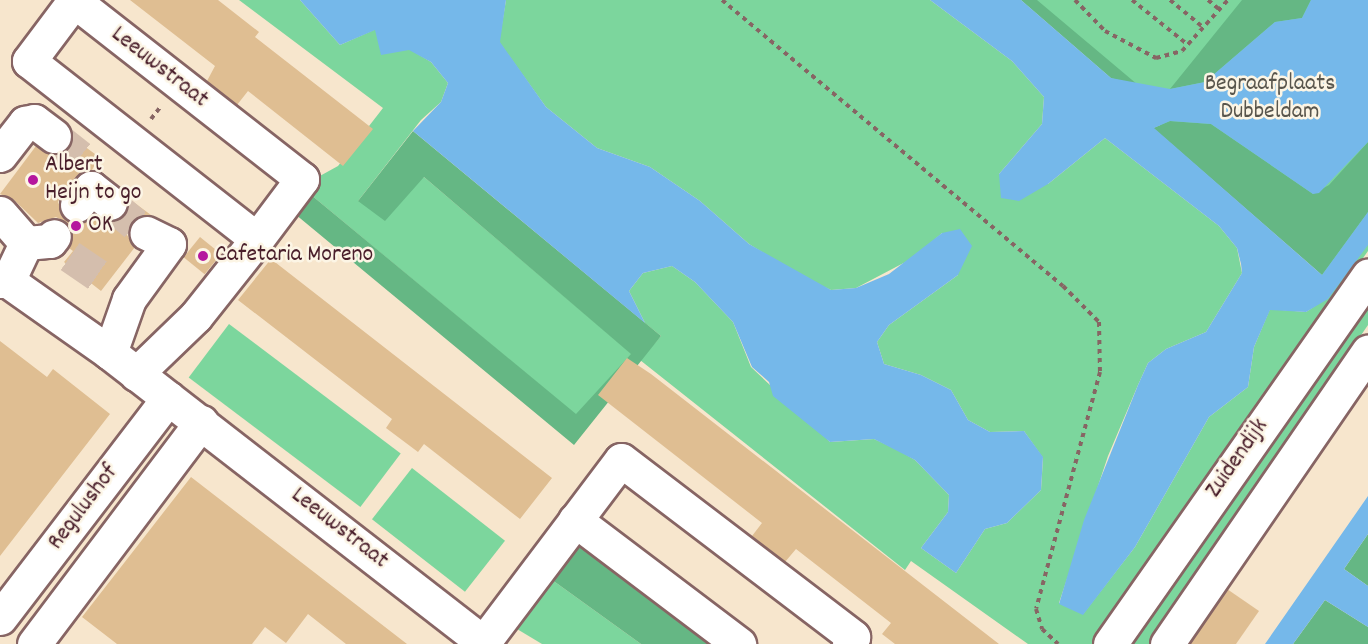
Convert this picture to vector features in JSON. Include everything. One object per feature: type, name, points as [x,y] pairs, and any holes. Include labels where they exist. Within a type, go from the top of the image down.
[{"type":"street","name":"Leeuwstraat","points":[[135,374],[196,316],[257,239],[302,179],[74,1],[29,61],[257,239]]},
{"type":"street","points":[[0,155],[25,123],[34,120],[54,136]]},
{"type":"street","points":[[0,213],[50,244],[4,281]]},
{"type":"street","points":[[110,353],[118,291],[169,244],[146,233]]},
{"type":"street","name":"Zuidendijk","points":[[1110,644],[1368,275]]},
{"type":"street","name":"Leeuwstraat","points":[[4,281],[110,353],[484,644],[621,460],[853,637],[849,644]]},
{"type":"street","name":"Zuidendijk","points":[[1167,644],[1368,351]]},
{"type":"street","name":"Regulushof","points":[[0,618],[168,398]]},
{"type":"street","name":"Regulushof","points":[[41,642],[201,422]]},
{"type":"street","points":[[575,520],[739,644]]},
{"type":"path","points":[[722,0],[1063,286],[1098,322],[1100,372],[1036,609],[1042,630],[1056,644]]},
{"type":"path","points":[[1075,0],[1105,31],[1156,58],[1182,51],[1228,0]]},
{"type":"path","points":[[1132,0],[1187,44]]},
{"type":"path","points":[[1170,0],[1204,28]]},
{"type":"path","points":[[1208,0],[1220,10]]},
{"type":"green space","points":[[239,0],[300,0],[340,45],[376,29],[431,62],[448,83],[441,102],[421,120],[358,201],[424,177],[632,354],[576,415],[310,194],[318,177],[338,166],[383,108]]},
{"type":"green space","name":"Begraafplaats Dubbeldam","points":[[506,0],[930,0],[1012,61],[1044,97],[1042,124],[999,174],[1048,184],[1105,138],[1219,226],[1237,248],[1242,273],[1206,332],[1166,349],[1148,363],[1108,456],[1059,603],[1083,614],[1135,547],[1209,417],[1248,387],[1254,347],[1270,309],[1306,312],[1315,306],[1322,275],[1111,78],[1021,0],[1368,0],[1368,251],[1185,508],[1105,630],[1093,644],[1028,644],[911,561],[905,570],[640,360],[661,336],[645,323],[629,291],[643,273],[672,266],[695,282],[733,322],[751,367],[830,442],[874,439],[915,460],[949,495],[948,512],[921,548],[956,573],[985,529],[1007,523],[1041,490],[1043,458],[1024,431],[990,432],[968,420],[951,390],[921,375],[884,364],[877,342],[889,325],[958,275],[942,233],[915,257],[856,288],[831,290],[802,277],[749,244],[700,201],[650,167],[597,148],[546,107],[499,42]]},
{"type":"green space","points":[[1021,0],[1037,0],[1138,85],[1111,78]]},
{"type":"green space","points":[[1242,0],[1311,0],[1302,18],[1275,22],[1205,82],[1170,89]]},
{"type":"green space","points":[[1170,121],[1211,124],[1313,194],[1329,185],[1368,142],[1368,212],[1322,275],[1153,128]]},
{"type":"green space","points":[[413,131],[661,336],[574,445],[295,214],[310,194],[576,414],[631,354],[424,177],[385,221],[358,201]]},
{"type":"green space","points":[[1368,306],[1368,325],[1150,644],[1133,644],[1235,490]]},
{"type":"green space","points":[[229,324],[401,453],[360,507],[189,378]]},
{"type":"green space","points":[[412,468],[505,541],[465,592],[372,519]]},
{"type":"green space","points":[[1368,534],[1368,586],[1344,569]]},
{"type":"green space","points":[[577,545],[711,644],[641,644],[548,577]]},
{"type":"green space","points":[[548,577],[641,644],[542,644],[512,626]]},
{"type":"green space","points":[[1325,600],[1368,627],[1368,644],[1293,644]]},
{"type":"water","points":[[300,0],[506,0],[500,42],[546,107],[597,148],[650,167],[700,201],[749,244],[831,290],[856,288],[889,274],[942,233],[960,229],[972,246],[958,275],[889,325],[877,342],[884,364],[921,375],[951,390],[968,420],[990,432],[1024,431],[1043,457],[1041,490],[1007,523],[985,529],[956,573],[921,548],[948,512],[949,495],[915,460],[874,439],[830,442],[773,396],[769,382],[752,367],[733,322],[695,282],[672,266],[643,273],[629,291],[645,323],[413,131],[441,102],[448,83],[431,62],[409,50],[381,55],[375,30],[340,45]]},
{"type":"water","points":[[930,0],[1021,0],[1111,78],[1170,89],[1205,82],[1275,22],[1302,18],[1311,0],[1368,0],[1368,142],[1319,193],[1313,194],[1211,124],[1170,121],[1154,128],[1322,275],[1368,212],[1368,245],[1328,299],[1306,312],[1270,310],[1254,347],[1248,387],[1209,417],[1135,547],[1083,615],[1059,604],[1084,520],[1138,385],[1148,363],[1166,349],[1206,332],[1242,273],[1241,264],[1237,248],[1219,226],[1105,138],[1048,184],[1019,201],[1001,198],[999,174],[1042,124],[1044,97],[1012,61]]},
{"type":"water","points":[[1368,496],[1368,534],[1344,569],[1368,586],[1368,627],[1325,600],[1293,644],[1265,644]]},
{"type":"building","points":[[130,0],[218,0],[259,32],[255,37],[373,129],[343,166],[248,91],[237,105],[207,81],[215,66]]},
{"type":"building","points":[[72,137],[99,157],[92,170],[77,176],[62,194],[58,202],[65,219],[83,223],[94,214],[107,221],[116,221],[125,214],[128,198],[151,215],[136,217],[129,224],[127,235],[135,247],[101,291],[64,262],[73,251],[69,248],[72,230],[66,222],[56,217],[38,223],[14,200],[0,194],[36,146],[51,154],[61,153],[69,147]]},
{"type":"building","points":[[200,237],[221,254],[205,274],[184,257]]},
{"type":"building","points":[[271,259],[552,478],[520,519],[424,444],[418,452],[386,428],[392,419],[238,300]]},
{"type":"building","points":[[0,341],[47,377],[53,369],[110,414],[0,556]]},
{"type":"building","points":[[627,358],[651,374],[999,644],[895,644],[882,634],[891,623],[796,549],[785,562],[752,536],[762,523],[598,395]]},
{"type":"building","points":[[191,477],[407,644],[346,644],[308,614],[286,643],[265,627],[252,644],[117,644],[82,617]]},
{"type":"building","points":[[1227,589],[1259,611],[1236,644],[1190,644]]},
{"type":"tunnel","points":[[54,136],[92,166]]},
{"type":"tunnel","points":[[110,203],[146,233]]},
{"type":"tunnel","points":[[70,256],[108,282]]},
{"type":"place","name":"Albert Heijn to go","points":[[33,180]]},
{"type":"place","name":"OK","points":[[76,226]]},
{"type":"place","name":"Cafetaria Moreno","points":[[203,256]]}]
